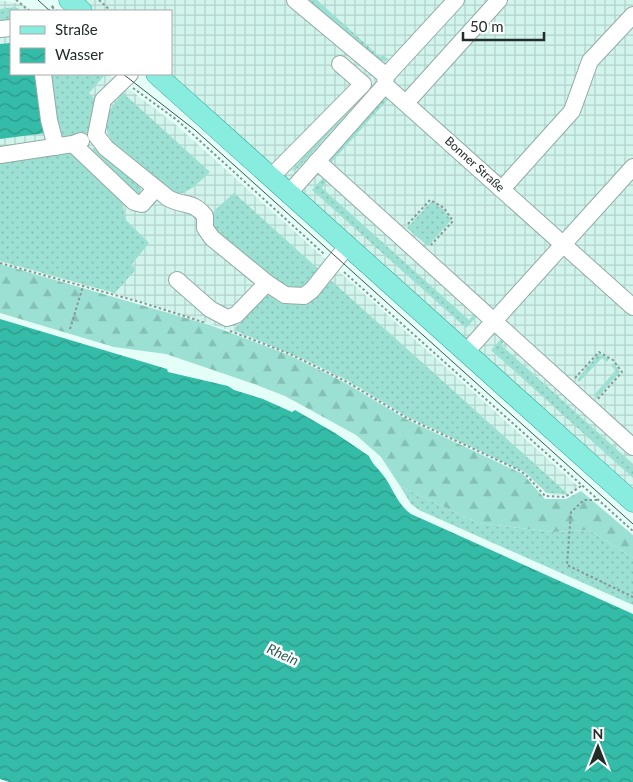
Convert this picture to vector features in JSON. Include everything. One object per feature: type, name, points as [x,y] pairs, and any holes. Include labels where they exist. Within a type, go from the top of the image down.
[{"type":"main road","points":[[60,4],[79,10]]},
{"type":"main road","points":[[157,75],[290,192],[633,502]]},
{"type":"lane","name":"Bonner Straße","points":[[295,0],[386,81],[406,103],[633,307]]},
{"type":"lane","points":[[290,192],[456,0]]},
{"type":"lane","points":[[406,103],[499,0]]},
{"type":"lane","points":[[502,189],[572,111],[590,61],[633,15]]},
{"type":"lane","points":[[272,176],[363,84],[340,64]]},
{"type":"lane","points":[[43,75],[49,120],[56,147]]},
{"type":"lane","points":[[127,77],[103,100],[96,135],[106,148],[155,189],[178,204],[192,204],[199,208],[205,216],[205,228],[212,238],[267,283],[285,296],[304,296],[348,245]]},
{"type":"lane","points":[[0,155],[72,144],[96,135]]},
{"type":"lane","points":[[72,144],[134,202],[142,204],[155,189]]},
{"type":"lane","points":[[317,161],[633,447]]},
{"type":"lane","points":[[466,352],[633,167]]},
{"type":"lane","points":[[177,280],[210,309],[227,318],[236,315],[267,283]]},
{"type":"path","points":[[16,0],[29,10]]},
{"type":"path","points":[[59,0],[60,4]]},
{"type":"path","points":[[99,0],[110,10]]},
{"type":"path","points":[[127,77],[633,531]]},
{"type":"path","points":[[398,235],[430,200],[444,208],[453,221],[421,256]]},
{"type":"path","points":[[0,263],[214,326]]},
{"type":"path","points":[[70,329],[83,286]]},
{"type":"path","points":[[223,328],[290,354],[347,382],[407,418],[521,472],[545,496],[564,497],[582,485]]},
{"type":"path","points":[[567,387],[599,352],[613,360],[622,372],[590,408]]},
{"type":"path","points":[[598,500],[584,500],[571,512],[567,565],[633,597]]},
{"type":"shaded area","points":[[0,0],[22,4],[30,10],[10,10],[10,75],[110,75],[174,123],[579,487],[568,495],[547,494],[524,472],[407,417],[346,381],[289,353],[234,332],[140,301],[0,262]]},
{"type":"shaded area","points":[[74,0],[633,0],[633,490],[230,127],[164,75],[172,75],[172,10],[84,10]]},
{"type":"green space","points":[[307,0],[317,0],[380,57],[383,55],[389,60],[380,62]]},
{"type":"green space","points":[[15,7],[20,10],[10,10],[10,24],[0,27],[0,9]]},
{"type":"green space","points":[[45,75],[104,76],[89,93],[97,101],[90,132],[74,139],[58,137]]},
{"type":"green space","points":[[371,81],[371,87],[297,169],[291,171]]},
{"type":"green space","points":[[123,93],[210,172],[188,191],[171,195],[130,162],[112,141],[107,130],[106,120],[113,105]]},
{"type":"green space","points":[[390,97],[328,166],[329,159],[383,99]]},
{"type":"green space","points":[[93,148],[99,150],[141,188],[140,195],[137,197],[90,152]]},
{"type":"green space","points":[[55,151],[77,152],[119,189],[126,220],[149,243],[131,265],[136,269],[115,293],[0,261],[0,159]]},
{"type":"green space","points":[[324,177],[327,180],[322,188],[469,320],[475,313],[478,315],[466,328],[312,190]]},
{"type":"green space","points":[[234,193],[568,494],[547,493],[525,472],[408,417],[347,380],[308,361],[234,330],[270,290],[295,295],[219,238],[211,220],[214,211]]},
{"type":"green space","points":[[431,202],[443,209],[451,220],[428,246],[407,228]]},
{"type":"green space","points":[[0,264],[210,325],[289,355],[344,382],[406,419],[523,474],[545,499],[566,499],[581,491],[633,535],[633,558],[589,530],[554,532],[478,523],[400,486],[381,457],[356,435],[285,396],[254,384],[166,354],[114,347],[0,313]]},
{"type":"green space","points":[[503,337],[505,340],[501,345],[633,464],[633,478],[491,350]]},
{"type":"green space","points":[[599,353],[609,359],[607,362],[602,358],[579,382],[577,380]]},
{"type":"green space","points":[[613,363],[620,372],[597,398],[594,395],[616,370],[611,366]]},
{"type":"green space","points":[[400,486],[478,523],[554,532],[589,530],[633,558],[633,605],[419,510],[411,504]]},
{"type":"water","points":[[10,43],[10,75],[37,75],[46,133],[0,139],[0,44]]},
{"type":"water","name":"Rhein","points":[[0,319],[167,369],[168,372],[228,386],[292,412],[295,410],[335,433],[369,456],[399,501],[411,514],[633,614],[633,782],[9,782],[0,779]]},
{"type":"tram line","points":[[38,0],[49,10]]},
{"type":"tram line","points":[[124,75],[195,130],[633,524]]}]
